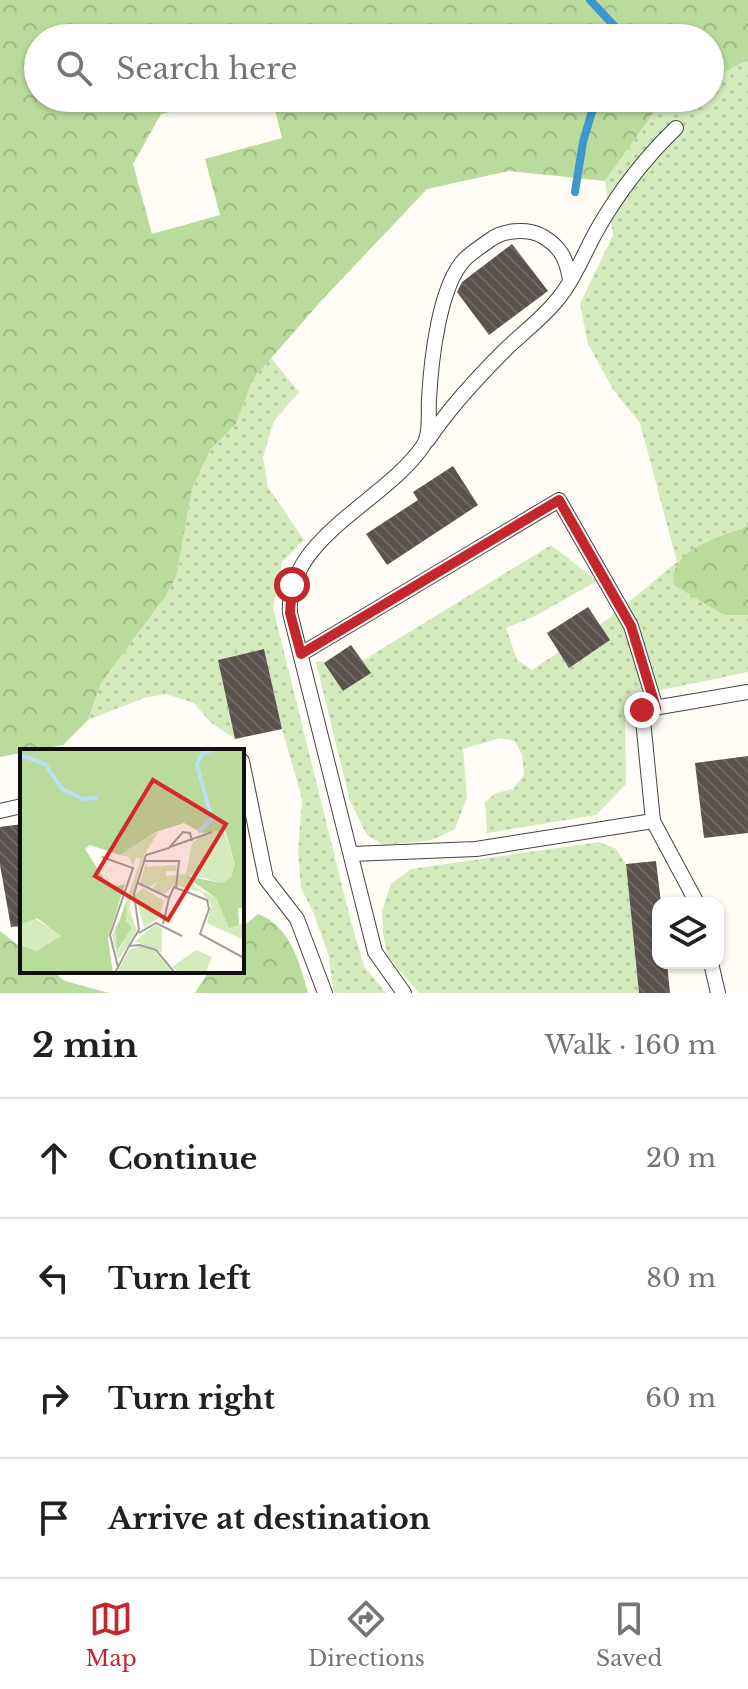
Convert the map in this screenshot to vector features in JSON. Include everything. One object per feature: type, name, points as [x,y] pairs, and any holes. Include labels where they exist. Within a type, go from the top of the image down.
[{"type":"lane","points":[[404,993],[375,952],[289,602],[292,585],[312,550],[410,462],[441,420],[504,351],[548,311],[570,280],[622,190],[676,128]]},
{"type":"lane","points":[[425,443],[442,300],[464,260],[497,235],[518,231],[541,235],[566,258],[570,280]]},
{"type":"lane","points":[[301,654],[559,500],[631,626],[656,708]]},
{"type":"lane","points":[[694,897],[653,821],[642,710],[748,692]]},
{"type":"lane","points":[[244,771],[266,879],[297,919],[325,993]]},
{"type":"lane","points":[[0,811],[20,806]]},
{"type":"lane","points":[[351,854],[476,849],[653,821]]},
{"type":"lane","points":[[712,969],[718,993]]},
{"type":"green space","points":[[0,0],[748,0],[748,60],[724,72],[724,24],[24,24],[24,112],[169,112],[161,114],[133,164],[152,234],[220,215],[205,159],[282,138],[276,112],[654,112],[605,181],[509,171],[427,189],[322,300],[253,379],[236,424],[210,450],[192,490],[176,577],[165,597],[101,683],[88,720],[63,745],[20,749],[20,753],[0,757]]},
{"type":"green space","points":[[748,60],[748,526],[696,548],[723,615],[748,615],[748,672],[632,696],[625,714],[626,784],[596,815],[487,833],[485,802],[496,793],[513,789],[524,775],[522,755],[515,741],[500,738],[463,749],[467,797],[455,829],[432,840],[384,845],[367,835],[350,801],[316,662],[324,663],[344,691],[370,673],[362,661],[551,545],[597,581],[535,616],[506,628],[517,660],[532,670],[608,619],[677,562],[640,423],[614,391],[588,344],[580,304],[613,235],[605,181],[654,112],[724,112],[724,72]]},
{"type":"green space","points":[[271,358],[299,392],[274,421],[263,457],[268,487],[304,540],[282,562],[273,608],[364,966],[386,993],[334,993],[328,953],[301,888],[298,852],[302,799],[264,650],[218,660],[235,739],[210,722],[194,703],[166,694],[144,698],[88,720],[101,683],[165,597],[176,577],[192,490],[210,450],[236,424],[253,379]]},
{"type":"green space","points":[[748,526],[748,615],[724,615],[674,585],[674,573],[688,553]]},
{"type":"green space","points":[[599,842],[616,849],[626,864],[639,993],[419,993],[387,955],[382,911],[391,884],[411,869]]},
{"type":"green space","points":[[258,914],[278,927],[297,958],[308,993],[195,993],[208,973],[244,973],[244,925]]},
{"type":"green space","points":[[0,931],[20,946],[20,973],[55,973],[65,981],[109,993],[0,993]]},
{"type":"building","points":[[512,244],[548,291],[489,335],[457,292],[462,282]]},
{"type":"building","points":[[453,466],[478,505],[387,565],[366,534],[418,500],[413,492]]},
{"type":"building","points":[[588,607],[610,640],[569,668],[547,633]]},
{"type":"building","points":[[351,645],[371,673],[343,691],[324,663]]},
{"type":"building","points":[[264,649],[282,729],[235,739],[218,660]]},
{"type":"building","points":[[748,756],[748,833],[704,838],[695,763]]},
{"type":"building","points":[[20,824],[20,926],[11,927],[0,865],[0,827]]},
{"type":"building","points":[[656,861],[660,897],[652,897],[652,969],[668,969],[670,993],[639,993],[626,864]]},
{"type":"waterway","points":[[590,0],[612,24]]},
{"type":"waterway","points":[[575,192],[583,142],[592,112]]},
{"type":"route","points":[[292,585],[290,613],[301,654],[559,500],[631,626],[656,708],[642,710]]}]
